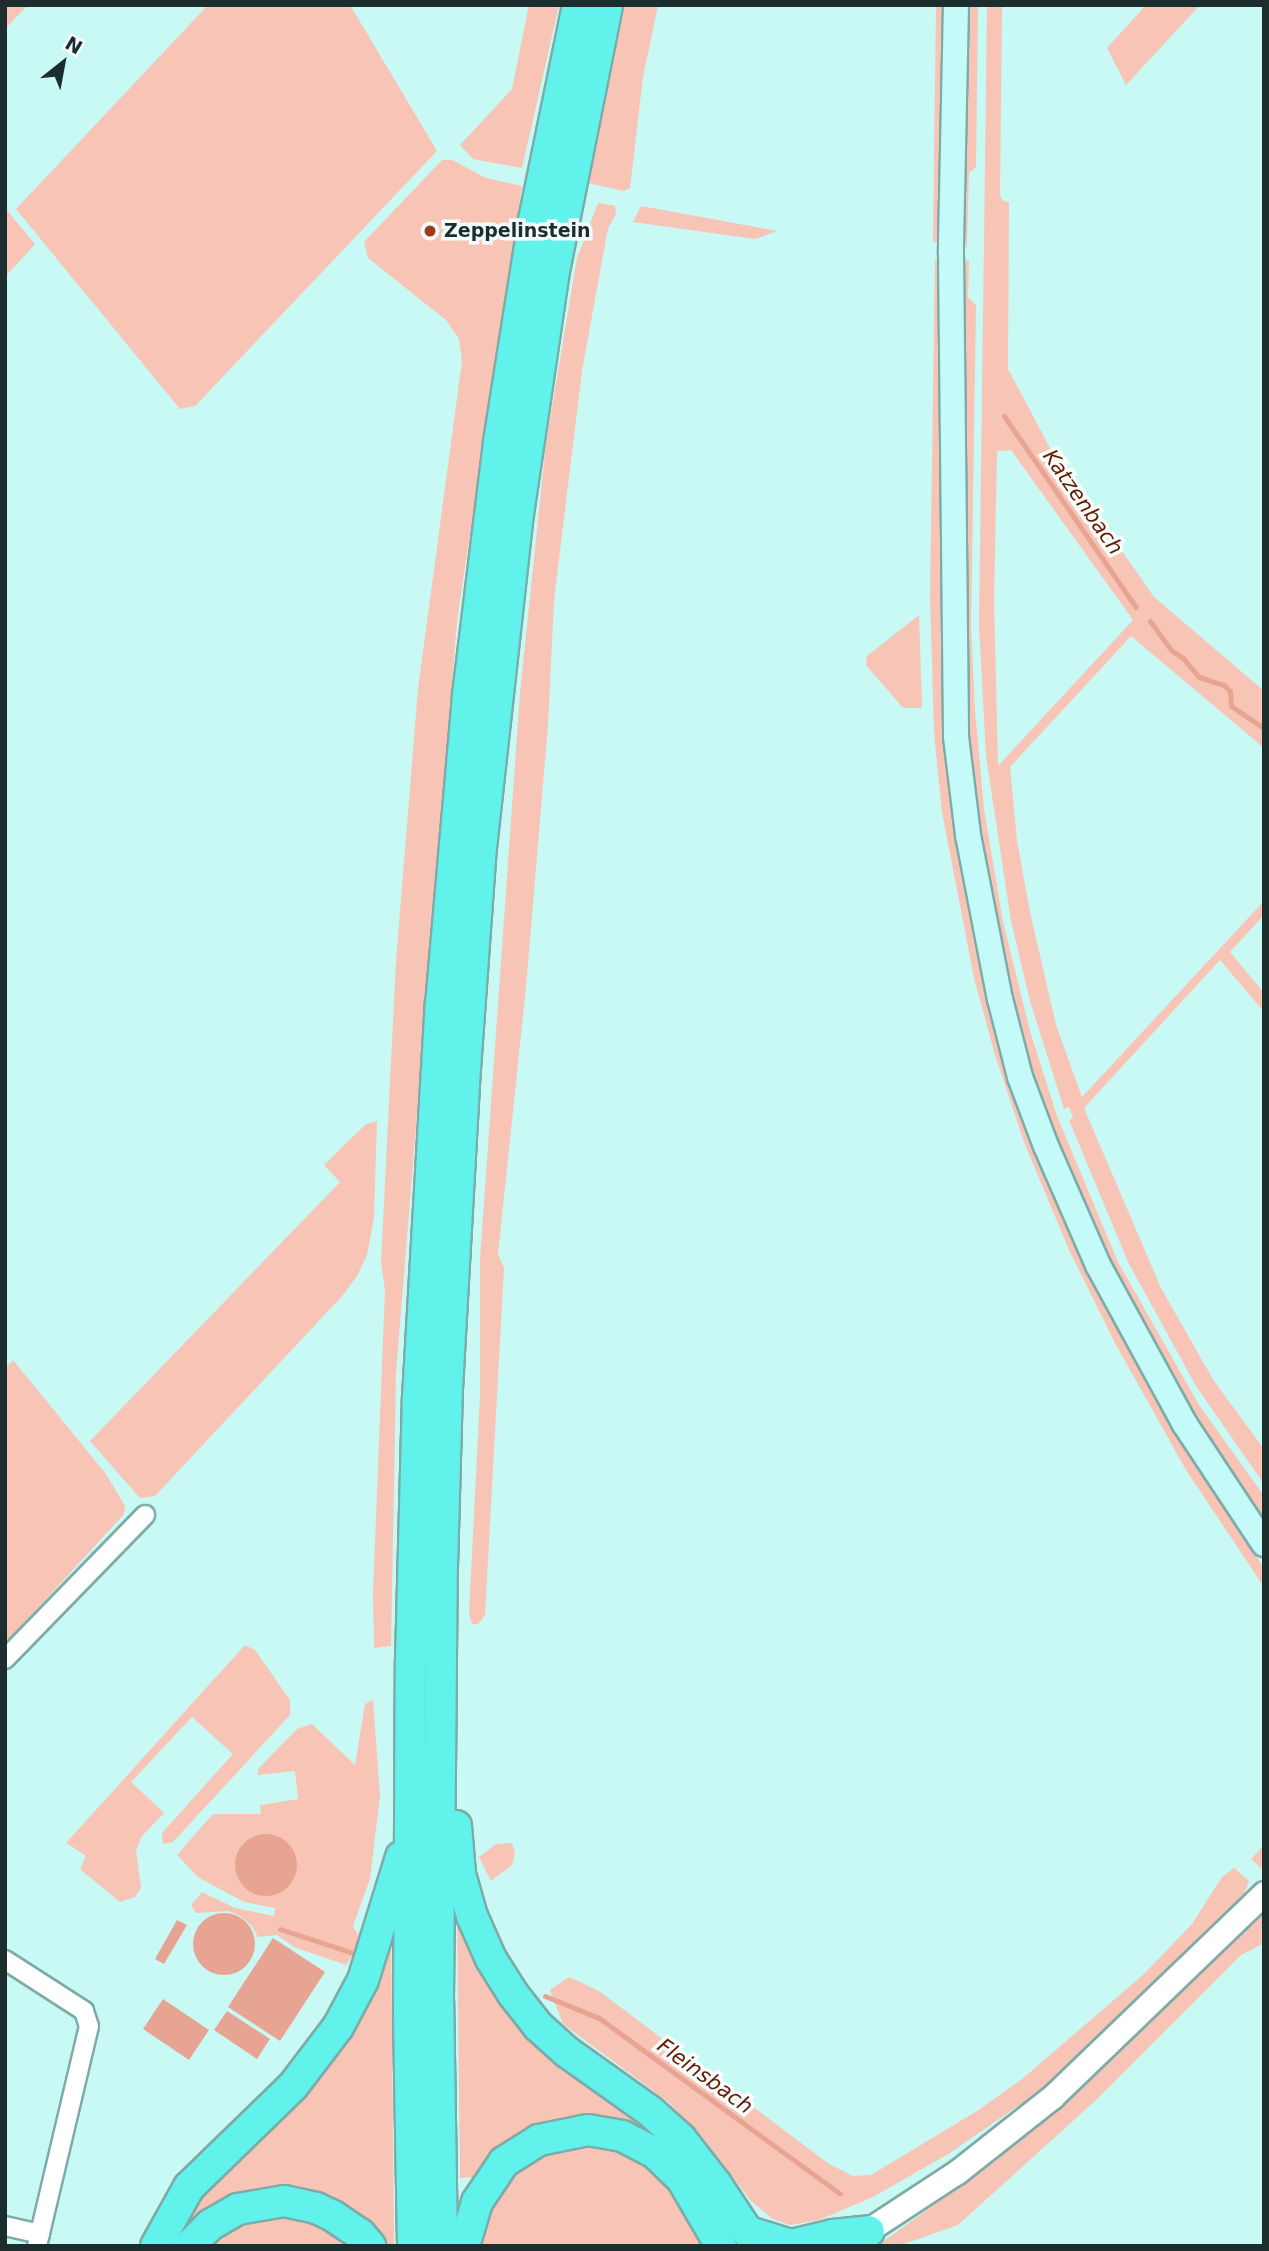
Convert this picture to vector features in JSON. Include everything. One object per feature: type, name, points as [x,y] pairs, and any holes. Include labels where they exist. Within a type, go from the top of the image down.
[{"type":"highway","points":[[414,2246],[409,2052],[409,1836],[418,1398],[441,1005],[462,750],[485,548],[513,352],[544,172],[578,5]]},
{"type":"highway","points":[[442,2246],[438,2022],[444,1469],[465,1069],[490,755],[517,521],[541,351],[568,198],[607,5]]},
{"type":"highway","points":[[439,1747],[455,1804],[460,1874],[472,1916],[502,1979],[552,2039],[651,2112],[681,2139],[753,2239],[792,2245],[833,2235],[856,2238]]},
{"type":"highway","points":[[156,2246],[189,2187],[293,2086],[338,2026],[363,1980],[380,1930],[391,1881],[409,1836]]},
{"type":"highway","points":[[464,2246],[477,2202],[504,2162],[539,2140],[588,2130],[622,2136],[655,2153],[682,2179],[722,2246]]},
{"type":"highway","points":[[189,2246],[210,2225],[238,2209],[284,2201],[316,2208],[333,2216],[360,2234],[370,2246]]},
{"type":"main road","points":[[956,5],[951,253],[956,737],[968,835],[1000,999],[1024,1088],[1098,1265],[1184,1423],[1264,1544]]},
{"type":"street","points":[[5,1659],[145,1515]]},
{"type":"street","points":[[856,2238],[957,2172],[1052,2097],[1264,1893]]},
{"type":"street","points":[[5,1960],[84,2011],[89,2026],[39,2240],[5,2226]]},
{"type":"shaded area","points":[[5,5],[28,5],[5,29]]},
{"type":"shaded area","points":[[208,5],[350,5],[437,151],[195,406],[180,409],[16,209]]},
{"type":"shaded area","points":[[529,5],[559,5],[522,168],[473,159],[460,145],[512,89]]},
{"type":"shaded area","points":[[625,5],[658,5],[643,77],[630,188],[624,191],[588,183]]},
{"type":"shaded area","points":[[936,5],[947,5],[938,242],[933,242]]},
{"type":"shaded area","points":[[966,5],[978,5],[976,167],[969,173],[967,247],[963,247]]},
{"type":"shaded area","points":[[987,5],[1002,5],[1000,196],[1003,201],[1009,202],[1008,369],[1050,448],[1154,597],[1264,691],[1264,748],[1131,636],[1010,767],[1017,841],[1030,912],[1056,1025],[1082,1097],[1264,901],[1264,915],[1230,952],[1264,993],[1264,1012],[1220,960],[1084,1108],[1161,1288],[1214,1381],[1264,1449],[1264,1484],[1196,1386],[1128,1262],[1069,1120],[1073,1118],[1069,1107],[1064,1109],[1030,1001],[1011,921],[986,756],[979,626]],"holes":[[[1011,450],[1133,620],[998,766],[994,601],[997,451]]]},
{"type":"shaded area","points":[[1146,5],[1200,5],[1126,85],[1107,48]]},
{"type":"shaded area","points":[[442,160],[452,160],[486,178],[522,186],[457,621],[396,1373],[391,1646],[374,1648],[373,1593],[385,1290],[381,1263],[396,961],[418,689],[462,361],[459,339],[446,320],[368,258],[364,242]]},
{"type":"shaded area","points":[[598,203],[615,206],[616,214],[608,228],[582,371],[554,600],[548,725],[526,987],[498,1254],[504,1268],[485,1615],[478,1624],[472,1624],[469,1613],[480,1396],[480,1259],[520,693],[546,443],[577,258]]},
{"type":"shaded area","points":[[641,206],[777,231],[755,239],[633,222]]},
{"type":"shaded area","points":[[5,208],[35,244],[5,277]]},
{"type":"shaded area","points":[[935,259],[938,259],[943,656],[949,763],[984,973],[1125,1339],[1194,1463],[1264,1568],[1264,1587],[1186,1470],[1115,1343],[1069,1250],[1024,1142],[995,1055],[974,978],[942,812],[934,733],[930,596]]},
{"type":"shaded area","points":[[963,260],[969,261],[968,297],[976,305],[971,626],[975,710],[984,809],[1003,922],[1030,1031],[1057,1116],[1118,1262],[1199,1405],[1264,1496],[1264,1518],[1228,1468],[1136,1320],[1042,1109],[992,927],[968,765]]},
{"type":"shaded area","points":[[919,615],[922,708],[903,708],[866,665],[867,656]]},
{"type":"shaded area","points":[[377,1121],[374,1217],[367,1255],[357,1276],[343,1295],[155,1496],[140,1498],[90,1441],[340,1182],[324,1165],[366,1124]]},
{"type":"shaded area","points":[[13,1360],[106,1474],[125,1506],[124,1514],[5,1644],[5,1368]]},
{"type":"shaded area","points":[[245,1645],[255,1650],[290,1700],[290,1715],[173,1842],[163,1844],[162,1833],[233,1754],[192,1717],[131,1782],[164,1813],[142,1836],[136,1850],[141,1888],[135,1897],[120,1902],[80,1869],[86,1856],[66,1843]]},
{"type":"shaded area","points":[[373,1700],[380,1796],[370,1879],[353,1926],[358,1935],[357,1949],[346,1965],[294,1947],[277,1935],[258,1937],[252,1926],[239,1915],[229,1911],[196,1913],[191,1905],[202,1892],[235,1908],[274,1916],[275,1908],[244,1902],[198,1877],[177,1855],[213,1814],[261,1814],[260,1805],[298,1799],[295,1771],[258,1775],[258,1769],[297,1729],[312,1724],[355,1765],[365,1704]],"holes":[[[254,1836],[245,1888],[237,1877],[243,1844]]]},
{"type":"shaded area","points":[[260,1834],[272,1834],[288,1843],[295,1853],[295,1877],[288,1887],[272,1896],[260,1896],[249,1891],[240,1882],[235,1871],[235,1859],[240,1848],[249,1839]]},
{"type":"shaded area","points":[[512,1843],[515,1853],[512,1865],[491,1881],[479,1857],[496,1844]]},
{"type":"shaded area","points":[[1264,1845],[1264,1870],[1251,1859]]},
{"type":"shaded area","points":[[1234,1868],[1249,1881],[1242,1900],[1048,2085],[950,2153],[873,2197],[819,2220],[790,2225],[773,2219],[751,2201],[701,2135],[667,2101],[563,2024],[550,1990],[569,1977],[599,1991],[829,2164],[853,2176],[871,2175],[977,2111],[1021,2080],[1144,1974],[1192,1924],[1222,1877]]},
{"type":"shaded area","points":[[1264,1909],[1264,1943],[1241,1955],[1096,2100],[958,2225],[898,2246],[877,2246],[995,2161],[1106,2064]]},
{"type":"shaded area","points":[[218,1913],[230,1913],[246,1922],[253,1932],[253,1956],[246,1966],[230,1975],[218,1975],[207,1970],[198,1961],[193,1950],[193,1938],[198,1927],[207,1918]]},
{"type":"shaded area","points":[[457,1915],[480,1961],[660,2133],[745,2246],[733,2246],[656,2141],[504,2146],[476,2177],[460,2178]]},
{"type":"shaded area","points":[[177,1920],[187,1925],[164,1964],[155,1959]]},
{"type":"shaded area","points":[[391,1932],[394,2246],[383,2246],[315,2196],[176,2246],[164,2246]]},
{"type":"shaded area","points":[[273,1938],[325,1972],[280,2041],[228,2007]]},
{"type":"shaded area","points":[[163,1999],[209,2030],[189,2060],[143,2029]]},
{"type":"shaded area","points":[[227,2011],[270,2039],[257,2059],[214,2030]]},
{"type":"shaded area","points":[[604,2137],[665,2171],[713,2246],[473,2246],[478,2219],[517,2160]]},
{"type":"shaded area","points":[[294,2208],[361,2246],[197,2246],[229,2219]]},
{"type":"waterway","name":"Katzenbach","points":[[1004,416],[1136,607]]},
{"type":"waterway","name":"Katzenbach","points":[[1150,621],[1171,650],[1183,658],[1199,677],[1224,685],[1230,691],[1231,706],[1264,728]]},
{"type":"waterway","name":"Fleinsbach","points":[[280,1929],[350,1952]]},
{"type":"waterway","name":"Fleinsbach","points":[[545,1996],[599,2018],[840,2194]]},
{"type":"place","name":"Zeppelinstein","points":[[430,231]]}]
